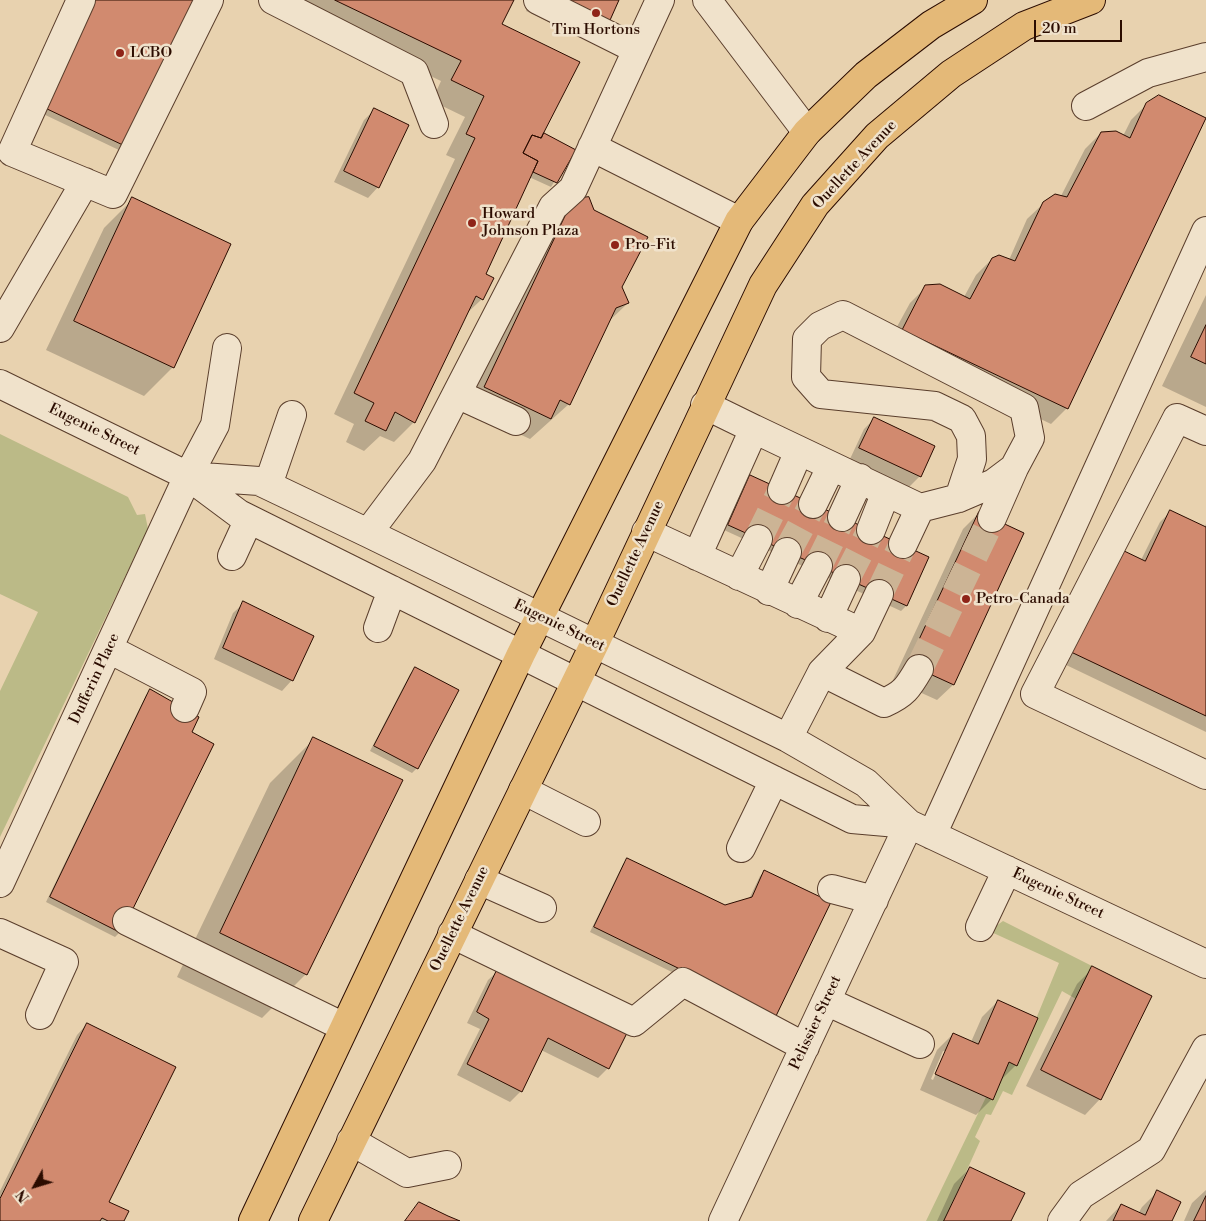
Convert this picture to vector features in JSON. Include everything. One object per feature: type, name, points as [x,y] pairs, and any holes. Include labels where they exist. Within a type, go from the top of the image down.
[{"type":"main road","points":[[253,1221],[520,654],[739,221],[807,132],[866,75],[931,25],[973,0]]},
{"type":"main road","name":"Ouellette Avenue","points":[[313,1221],[595,643],[705,405],[763,285],[815,205],[877,136],[951,74],[1024,26],[1091,0]]},
{"type":"street","points":[[81,0],[12,152],[112,194],[209,0]]},
{"type":"street","points":[[273,0],[414,72],[434,124]]},
{"type":"street","points":[[538,0],[636,49]]},
{"type":"street","points":[[368,533],[422,461],[553,207],[572,189],[660,0]]},
{"type":"street","points":[[709,0],[807,132]]},
{"type":"street","points":[[1086,106],[1148,73],[1206,57]]},
{"type":"street","points":[[592,147],[739,221]]},
{"type":"street","points":[[0,328],[85,182]]},
{"type":"street","name":"Pelissier Street","points":[[723,1221],[874,900],[921,829],[1206,231]]},
{"type":"street","points":[[960,498],[972,459],[972,436],[962,419],[935,406],[821,394],[806,377],[807,339],[820,326],[843,315],[1024,408],[1030,438],[1014,468],[992,518]]},
{"type":"street","name":"Dufferin Place","points":[[0,883],[188,476],[215,425],[227,348]]},
{"type":"street","name":"Eugenie Street","points":[[0,384],[188,476],[239,514],[852,819],[921,829]]},
{"type":"street","points":[[456,394],[516,421]]},
{"type":"street","points":[[967,428],[998,395]]},
{"type":"street","points":[[705,405],[920,508],[960,498],[994,483],[1014,468]]},
{"type":"street","points":[[268,485],[292,415]]},
{"type":"street","points":[[1206,431],[1177,418],[1035,694],[1206,775]]},
{"type":"street","points":[[697,556],[754,429]]},
{"type":"street","points":[[782,490],[799,451]]},
{"type":"street","points":[[813,504],[831,467]]},
{"type":"street","name":"Eugenie Street","points":[[188,476],[259,481],[268,485],[788,738],[866,783],[921,829],[1206,964]]},
{"type":"street","points":[[842,517],[860,478]]},
{"type":"street","points":[[871,530],[886,492]]},
{"type":"street","points":[[903,544],[920,508]]},
{"type":"street","points":[[232,556],[249,519]]},
{"type":"street","points":[[646,532],[861,632]]},
{"type":"street","points":[[739,576],[758,539]]},
{"type":"street","points":[[769,590],[787,552]]},
{"type":"street","points":[[798,604],[818,566]]},
{"type":"street","points":[[828,618],[846,578]]},
{"type":"street","points":[[378,628],[392,590]]},
{"type":"street","points":[[788,738],[822,672],[861,632],[879,594]]},
{"type":"street","points":[[109,649],[192,692],[184,708]]},
{"type":"street","points":[[822,672],[884,703],[900,696],[908,688],[919,669]]},
{"type":"street","points":[[741,848],[774,780]]},
{"type":"street","points":[[523,790],[586,822]]},
{"type":"street","points":[[980,927],[1007,870]]},
{"type":"street","points":[[479,880],[542,908]]},
{"type":"street","points":[[832,889],[874,900]]},
{"type":"street","points":[[127,921],[344,1027]]},
{"type":"street","points":[[0,933],[64,962],[40,1015]]},
{"type":"street","points":[[452,934],[634,1022],[683,982],[805,1047]]},
{"type":"street","points":[[826,1001],[920,1044]]},
{"type":"street","points":[[1062,1221],[1081,1195],[1151,1150],[1206,1049]]},
{"type":"street","points":[[351,1141],[407,1172],[447,1165]]},
{"type":"shaded area","points":[[0,434],[128,497],[137,515],[145,514],[148,529],[0,837],[0,691],[38,612],[0,594]]},
{"type":"shaded area","points":[[1003,921],[1092,966],[1076,999],[1062,991],[1012,1095],[1003,1091],[991,1115],[986,1114],[975,1137],[980,1141],[944,1221],[926,1221],[986,1097],[993,1100],[1009,1062],[1017,1065],[1059,963],[989,931]]},
{"type":"building","name":"LCBO","points":[[94,0],[197,0],[127,147],[43,107]]},
{"type":"building","name":"Howard Johnson Plaza","points":[[335,0],[514,0],[502,24],[580,62],[541,138],[532,135],[523,153],[538,161],[486,274],[494,278],[483,300],[476,296],[415,423],[395,412],[386,431],[365,421],[374,403],[354,393],[475,138],[466,134],[484,96],[451,80],[461,61]]},
{"type":"building","name":"Tim Hortons","points":[[551,0],[619,0],[607,27]]},
{"type":"building","points":[[1159,95],[1206,118],[1068,409],[902,330],[925,285],[940,284],[970,299],[992,258],[999,255],[1015,261],[1043,202],[1055,194],[1067,197],[1101,132],[1116,131],[1130,138],[1146,103]]},
{"type":"building","points":[[374,108],[409,125],[379,188],[344,171]]},
{"type":"building","points":[[544,133],[576,150],[557,183],[533,172],[538,161],[523,153],[532,135],[541,138]]},
{"type":"building","points":[[132,197],[231,244],[174,368],[74,321]]},
{"type":"building","points":[[589,197],[594,210],[648,237],[622,287],[629,303],[616,308],[570,405],[560,400],[551,419],[484,387],[573,199]]},
{"type":"building","points":[[1206,325],[1206,364],[1191,357]]},
{"type":"building","points":[[874,417],[935,446],[921,477],[859,448]]},
{"type":"building","points":[[750,475],[929,557],[907,606],[728,525]]},
{"type":"building","points":[[1170,510],[1206,527],[1206,716],[1071,652],[1120,549],[1145,561]]},
{"type":"building","name":"Petro-Canada","points":[[979,512],[1024,533],[954,685],[908,664]]},
{"type":"building","points":[[243,601],[314,636],[293,681],[223,648]]},
{"type":"building","points":[[415,667],[459,690],[418,769],[374,746]]},
{"type":"building","points":[[150,689],[199,717],[192,732],[214,744],[121,933],[50,897]]},
{"type":"building","points":[[313,737],[403,780],[307,975],[220,933]]},
{"type":"building","points":[[627,858],[725,905],[752,897],[764,870],[831,902],[776,1016],[594,927]]},
{"type":"building","points":[[1092,966],[1152,996],[1101,1100],[1041,1070]]},
{"type":"building","points":[[498,968],[627,1033],[609,1069],[548,1038],[522,1092],[467,1064],[489,1019],[477,1012]]},
{"type":"building","points":[[998,1000],[1038,1018],[1017,1066],[1009,1062],[993,1100],[935,1074],[953,1033],[978,1044]]},
{"type":"building","points":[[87,1023],[176,1067],[109,1202],[129,1211],[124,1221],[108,1221],[102,1218],[100,1221],[0,1221],[0,1199]]},
{"type":"building","points":[[970,1167],[1025,1193],[1011,1221],[944,1221]]},
{"type":"building","points":[[1157,1190],[1181,1202],[1172,1221],[1113,1221],[1121,1204],[1145,1215]]},
{"type":"building","points":[[1206,1196],[1206,1221],[1194,1221]]},
{"type":"building","points":[[419,1202],[448,1216],[460,1221],[405,1221]]},
{"type":"tunnel","points":[[758,539],[782,490]]},
{"type":"tunnel","points":[[787,552],[813,504]]},
{"type":"tunnel","points":[[818,566],[842,517]]},
{"type":"tunnel","points":[[919,669],[992,518]]},
{"type":"tunnel","points":[[846,579],[871,530]]},
{"type":"tunnel","points":[[879,594],[903,544]]},
{"type":"place","name":"Tim Hortons","points":[[596,13]]},
{"type":"place","name":"LCBO","points":[[120,53]]},
{"type":"place","name":"Howard Johnson Plaza","points":[[472,223]]},
{"type":"place","name":"Pro-Fit","points":[[615,245]]},
{"type":"place","name":"Petro-Canada","points":[[966,599]]}]
